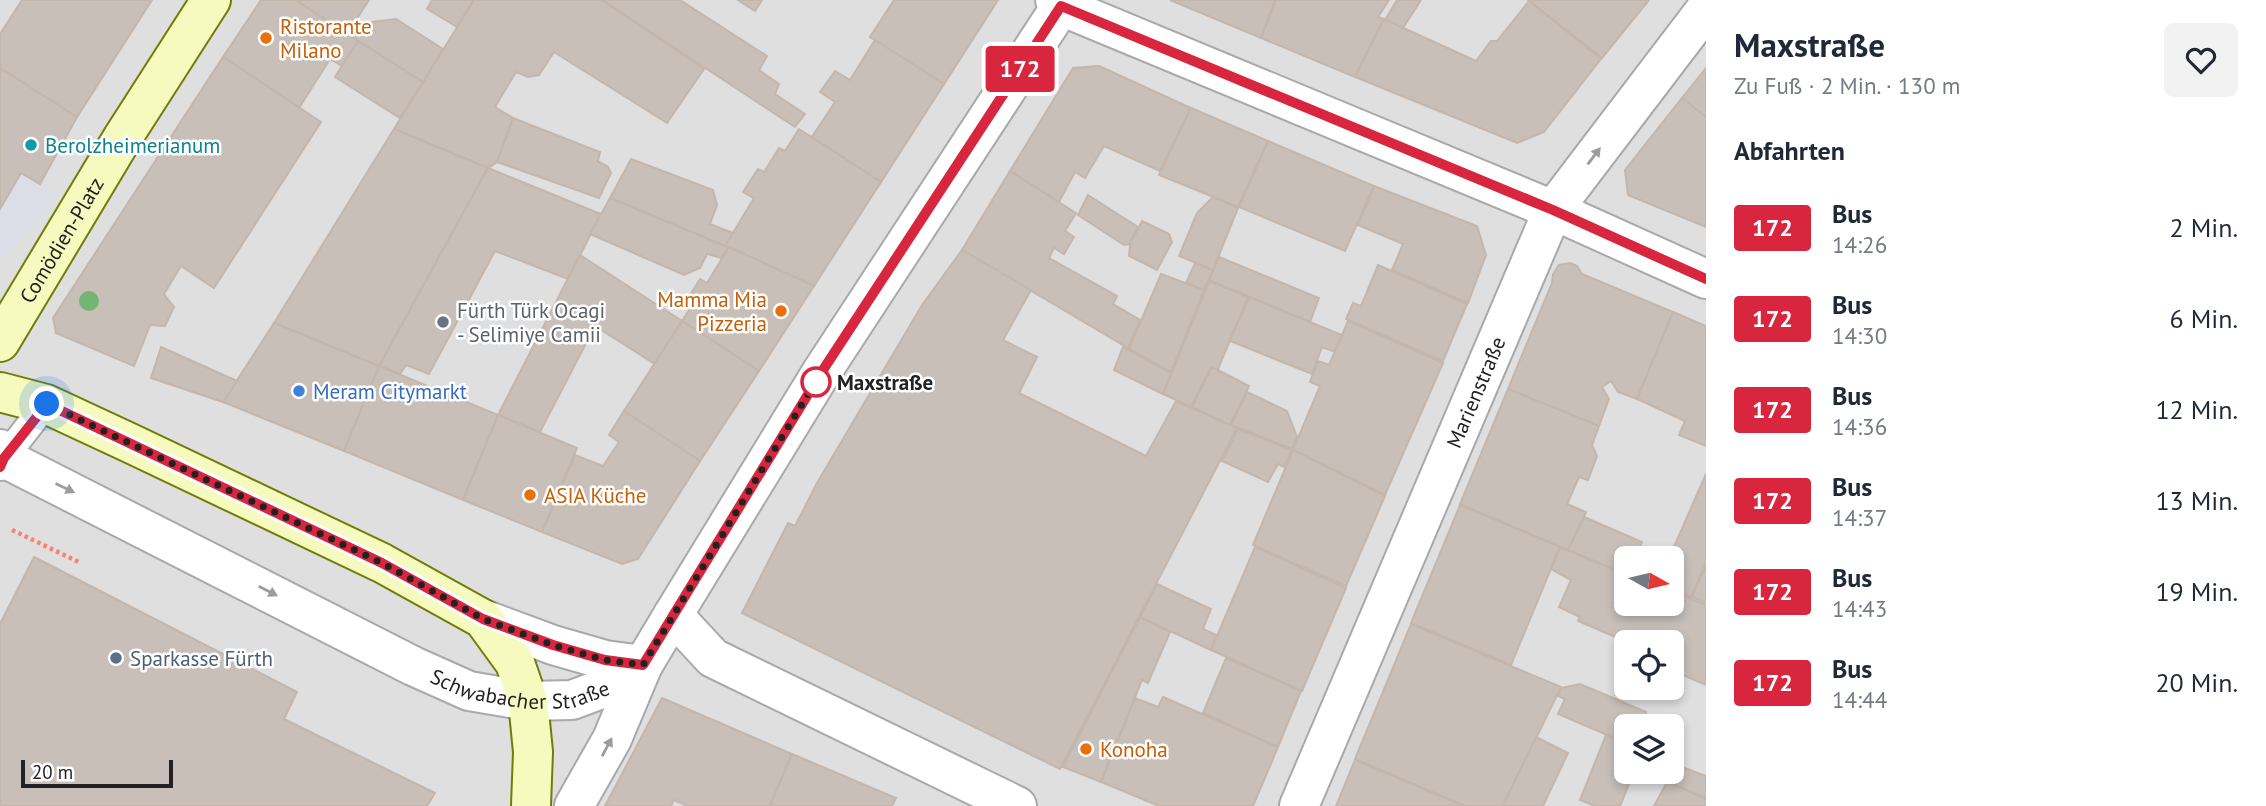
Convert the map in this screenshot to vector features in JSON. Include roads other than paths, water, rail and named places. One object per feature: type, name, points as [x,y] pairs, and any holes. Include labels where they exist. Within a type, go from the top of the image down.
[{"type":"main road","name":"Comödien-Platz","points":[[0,342],[123,137],[211,0]]},
{"type":"main road","name":"Schwabacher Straße","points":[[0,392],[47,404],[382,563],[483,619]]},
{"type":"main road","points":[[483,619],[515,663],[528,701],[533,779],[531,806]]},
{"type":"street","points":[[574,806],[612,739],[643,665],[821,373],[1060,2],[1553,210],[1706,279]]},
{"type":"street","name":"Marienstraße","points":[[1299,806],[1553,210],[1706,9]]},
{"type":"street","name":"Schwabacher Straße","points":[[1,458],[413,666],[469,691],[528,701],[572,700],[604,688],[643,665]]},
{"type":"street","points":[[674,615],[713,658],[1017,806]]},
{"type":"street","name":"Schwabacher Straße","points":[[483,619],[553,645],[605,660],[643,665]]},
{"type":"lane","points":[[1,458],[47,404]]},
{"type":"place","name":"Ristorante Milano","points":[[266,38]]},
{"type":"place","name":"Berolzheimerianum","points":[[31,145]]},
{"type":"place","name":"Mamma Mia Pizzeria","points":[[781,311]]},
{"type":"place","name":"Fürth Türk Ocagi - Selimiye Camii","points":[[443,322]]},
{"type":"place","name":"Maxstraße","points":[[816,382]]},
{"type":"place","name":"Meram Citymarkt","points":[[299,391]]},
{"type":"place","name":"ASIA Küche","points":[[530,495]]},
{"type":"place","name":"Sparkasse Fürth","points":[[116,658]]},
{"type":"place","name":"Konoha","points":[[1086,749]]}]
